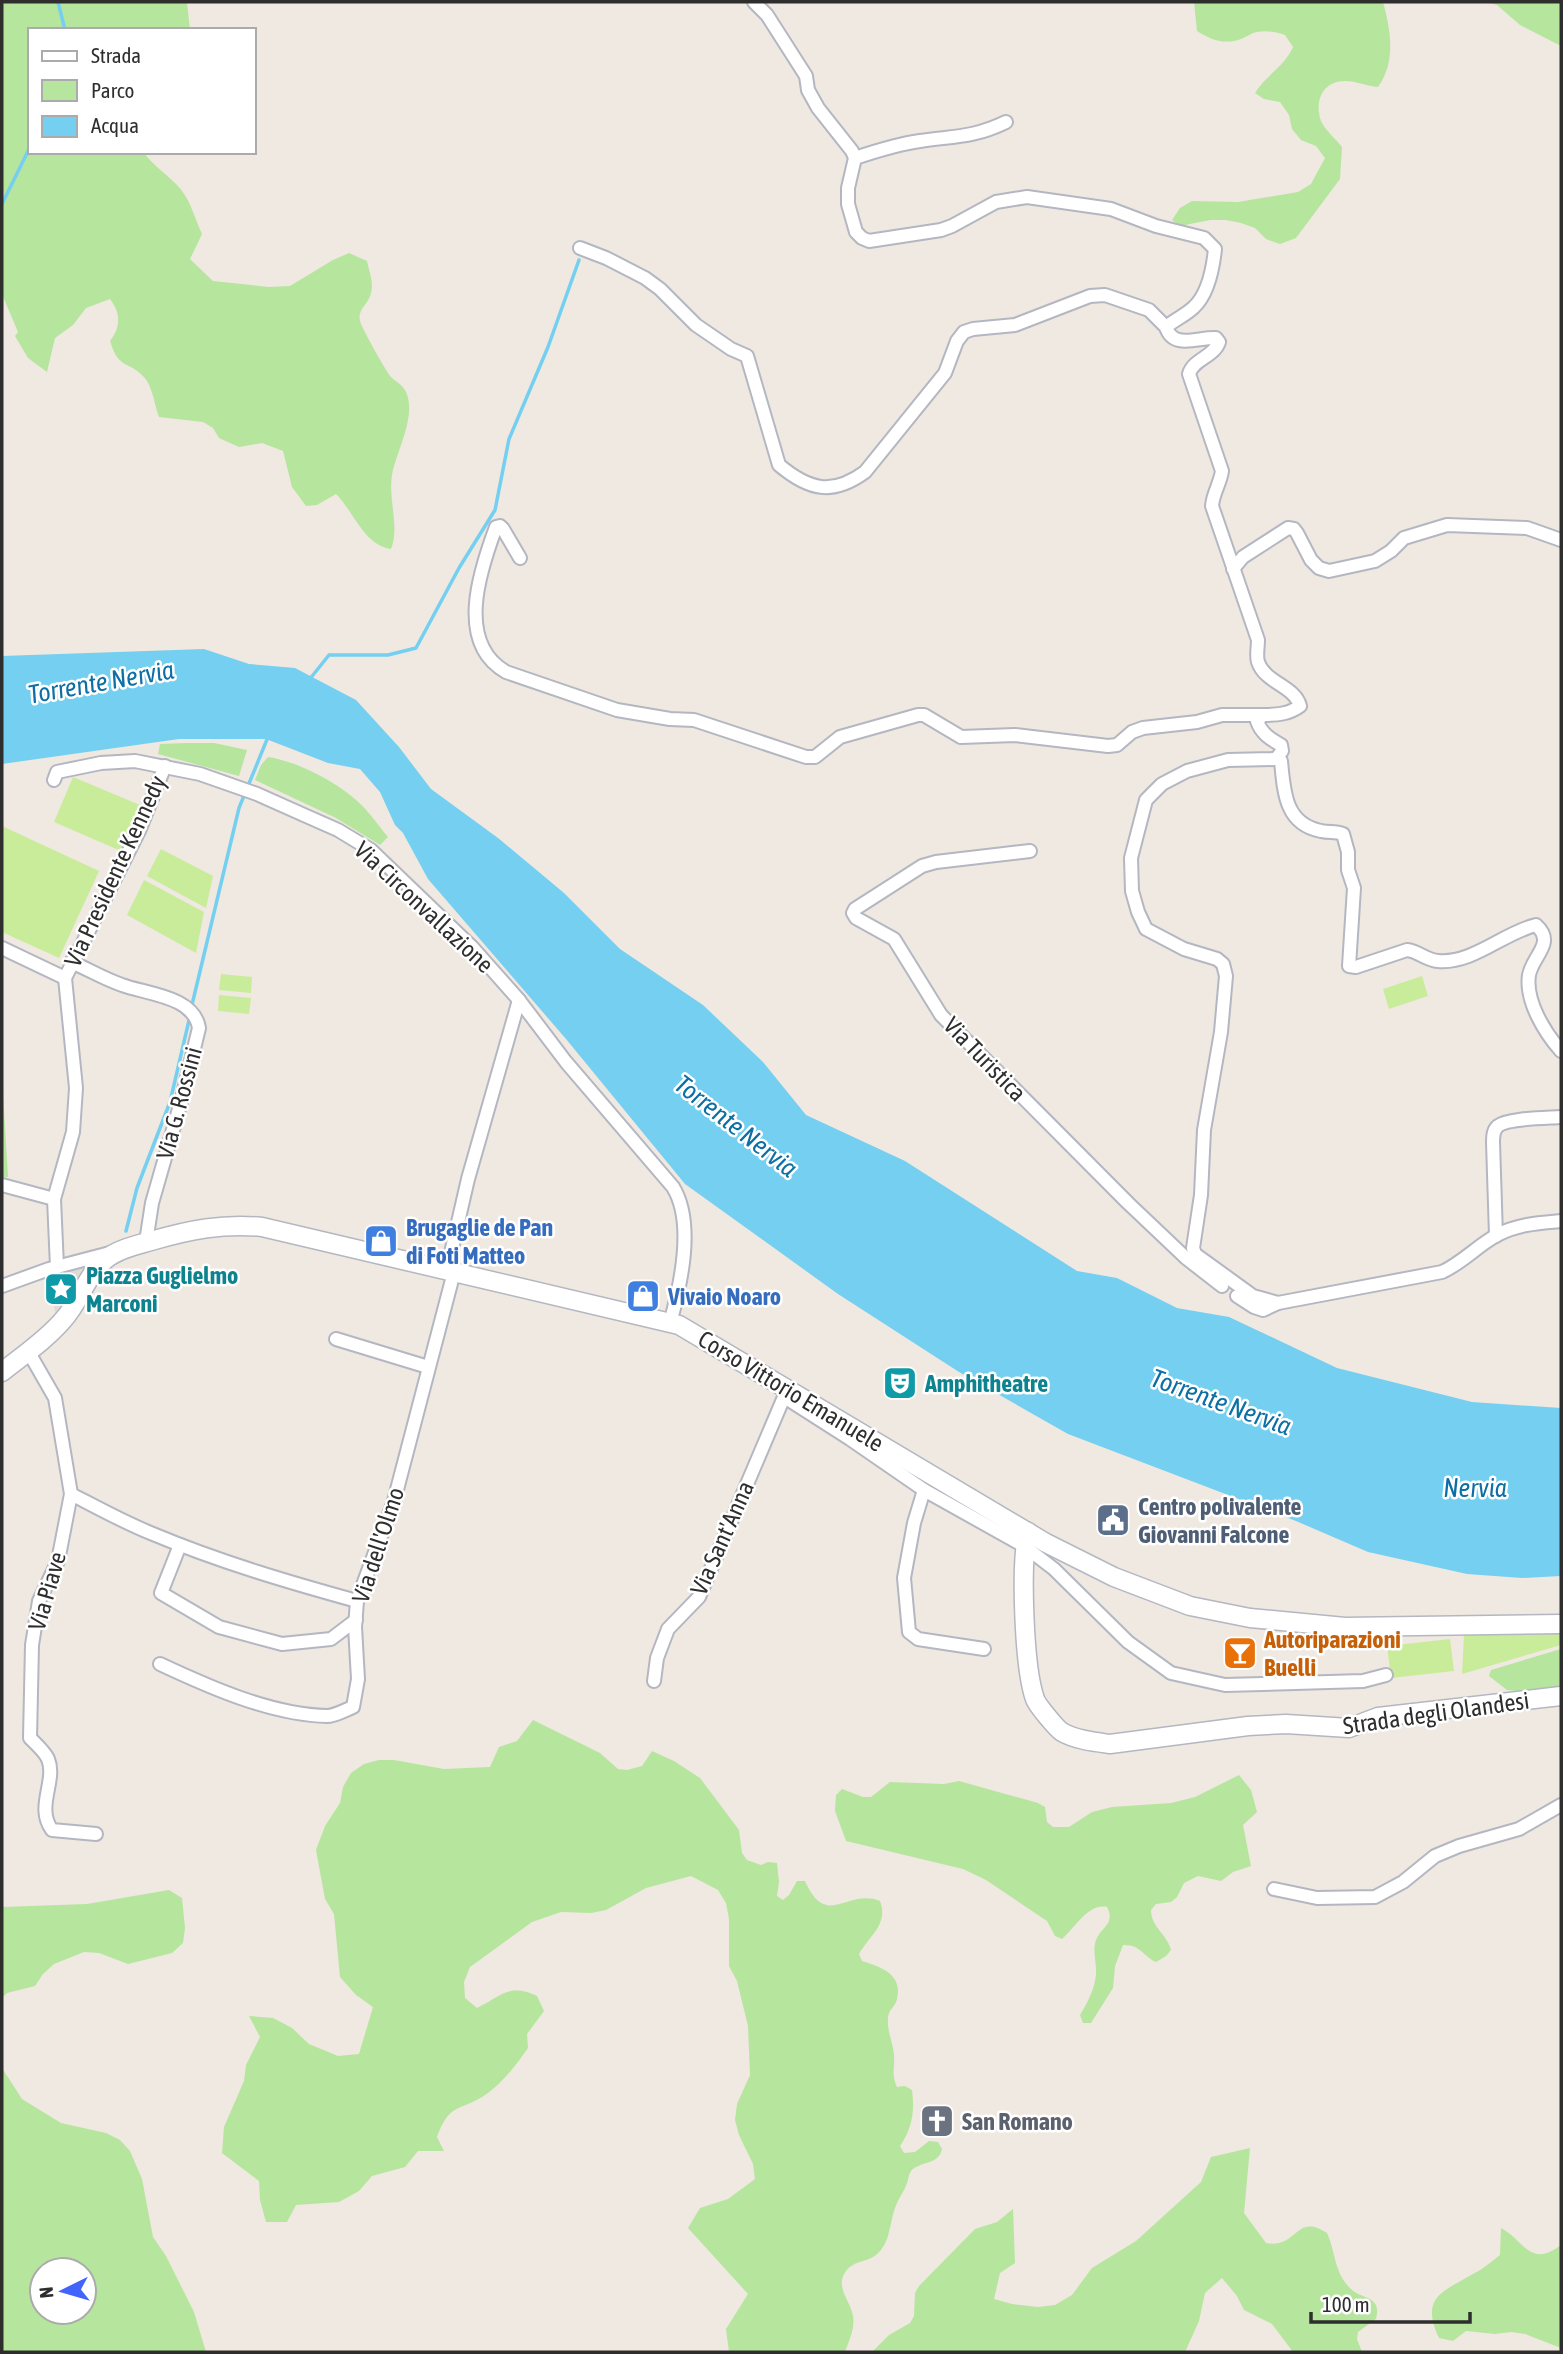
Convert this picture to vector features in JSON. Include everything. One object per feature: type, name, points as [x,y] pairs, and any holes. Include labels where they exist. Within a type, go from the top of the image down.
[{"type":"main road","name":"Corso Vittorio Emanuele","points":[[103,1257],[146,1242],[208,1227],[262,1227],[679,1325],[1026,1539],[1175,1601],[1211,1611],[1345,1627],[1561,1624]]},
{"type":"main road","points":[[2,1372],[64,1320],[103,1257]]},
{"type":"main road","name":"Strada degli Olandesi","points":[[1026,1539],[1028,1658],[1036,1701],[1062,1732],[1087,1741],[1110,1744],[1248,1726],[1286,1724],[1349,1728],[1378,1717],[1561,1696]]},
{"type":"street","points":[[754,2],[767,15],[806,76],[808,90],[818,108],[855,158],[848,188],[848,204],[856,232],[862,238],[869,241],[941,230],[996,202],[1027,197],[1103,207],[1134,216],[1156,226],[1204,239],[1215,249],[1210,276],[1202,297],[1194,307],[1166,327]]},
{"type":"street","points":[[855,158],[919,141],[958,138],[992,129],[1006,122]]},
{"type":"street","points":[[520,558],[503,529],[496,527],[481,579],[475,614],[481,645],[496,666],[506,672],[617,710],[694,720],[806,757],[816,757],[840,737],[918,715],[923,715],[961,737],[1015,735],[1096,746],[1117,745],[1132,732],[1143,727],[1197,722],[1222,715],[1285,713],[1300,706],[1299,700],[1274,682],[1258,661],[1258,640],[1212,506],[1222,471],[1189,374],[1191,368],[1217,348],[1219,342],[1216,338],[1175,340],[1149,310],[1105,295],[1090,296],[1015,325],[964,332],[957,341],[945,373],[865,472],[850,483],[828,489],[793,477],[779,465],[747,356],[696,325],[645,278],[580,248]]},
{"type":"street","points":[[1233,569],[1238,561],[1288,528],[1294,529],[1319,568],[1329,572],[1375,561],[1391,551],[1404,538],[1447,525],[1527,528],[1561,540]]},
{"type":"street","points":[[1263,715],[1257,721],[1260,729],[1281,745],[1282,751],[1276,759],[1228,760],[1187,771],[1162,784],[1146,800],[1131,858],[1132,891],[1146,929],[1184,949],[1217,959],[1223,964],[1226,976],[1222,1032],[1204,1130],[1201,1195],[1193,1248],[1195,1254],[1253,1296],[1278,1303]]},
{"type":"street","name":"Via Circonvallazione","points":[[54,780],[57,772],[101,763],[135,761],[165,766],[200,774],[257,794],[338,830],[371,850],[472,947],[519,1000],[566,1062],[679,1198],[684,1218],[683,1242],[670,1323]]},
{"type":"street","points":[[1281,761],[1293,817],[1322,832],[1337,831],[1346,839],[1348,870],[1354,888],[1349,966],[1356,967],[1407,950],[1428,959],[1451,961],[1536,925],[1545,938],[1529,975],[1531,997],[1534,1010],[1561,1051]]},
{"type":"street","name":"Via Presidente Kennedy","points":[[57,1267],[54,1199],[73,1132],[76,1088],[65,978],[139,831],[165,766]]},
{"type":"street","name":"Via Turistica","points":[[1030,851],[922,866],[855,909],[853,913],[863,922],[894,939],[941,1015],[1186,1258],[1254,1307],[1263,1310],[1278,1303],[1442,1272],[1455,1266],[1496,1236],[1527,1223],[1561,1221]]},
{"type":"street","points":[[2,948],[65,978]]},
{"type":"street","name":"Via G. Rossini","points":[[71,962],[121,985],[186,1007],[197,1020],[199,1028],[152,1203],[146,1242]]},
{"type":"street","points":[[451,1271],[468,1179],[519,1000]]},
{"type":"street","points":[[1496,1236],[1493,1155],[1495,1129],[1507,1122],[1561,1117]]},
{"type":"street","points":[[2,1185],[54,1199]]},
{"type":"street","points":[[2,1286],[57,1267],[103,1257]]},
{"type":"street","name":"Via dell'Olmo","points":[[160,1664],[207,1686],[280,1709],[330,1716],[353,1707],[358,1679],[357,1601],[394,1500],[451,1271]]},
{"type":"street","points":[[336,1339],[428,1367]]},
{"type":"street","name":"Via Piave","points":[[28,1351],[55,1398],[71,1494],[58,1561],[39,1601],[32,1645],[30,1738],[49,1760],[46,1822],[52,1830],[96,1835]]},
{"type":"street","name":"Via Sant'Anna","points":[[654,1681],[657,1658],[668,1629],[699,1597],[786,1393]]},
{"type":"street","points":[[851,1433],[924,1490],[1026,1539],[1128,1642],[1171,1673],[1225,1685],[1363,1681],[1386,1675]]},
{"type":"street","points":[[924,1490],[914,1523],[904,1578],[909,1632],[918,1639],[984,1649]]},
{"type":"street","points":[[71,1494],[180,1545],[246,1569],[357,1601]]},
{"type":"street","points":[[180,1545],[161,1593],[219,1627],[282,1644],[331,1639],[356,1620]]},
{"type":"street","points":[[1274,1889],[1317,1898],[1375,1897],[1403,1882],[1436,1856],[1459,1846],[1520,1829],[1561,1805]]},
{"type":"green space","points":[[2,2],[187,2],[190,28],[28,28],[28,154],[145,154],[181,189],[188,201],[202,234],[190,259],[213,281],[269,287],[290,286],[349,253],[367,261],[372,289],[360,313],[360,321],[391,377],[405,390],[409,402],[407,423],[392,475],[394,531],[391,549],[366,535],[336,494],[317,505],[306,506],[292,487],[283,451],[262,443],[239,447],[219,438],[213,428],[203,422],[159,417],[146,380],[120,361],[113,350],[110,341],[118,320],[110,299],[86,308],[73,325],[55,338],[47,372],[28,358],[15,336],[18,332],[2,294]]},
{"type":"green space","points":[[1194,2],[1383,2],[1390,35],[1388,67],[1378,87],[1337,82],[1326,88],[1322,94],[1319,106],[1321,121],[1342,147],[1340,179],[1296,238],[1280,244],[1266,239],[1255,228],[1241,223],[1210,220],[1180,226],[1172,220],[1180,208],[1192,201],[1238,202],[1298,192],[1311,184],[1325,158],[1316,146],[1301,140],[1292,129],[1289,115],[1280,102],[1264,99],[1255,93],[1285,60],[1293,47],[1285,35],[1264,31],[1235,41],[1213,39],[1197,31]]},
{"type":"green space","points":[[1485,2],[1561,2],[1561,46],[1520,25],[1497,5]]},
{"type":"green space","points":[[214,743],[247,750],[239,776],[158,754],[160,744]]},
{"type":"green space","points":[[268,757],[303,767],[337,786],[369,813],[388,837],[380,845],[336,818],[255,780],[261,765]]},
{"type":"green space","points":[[73,777],[140,805],[121,851],[54,822]]},
{"type":"green space","points":[[2,826],[99,871],[59,958],[2,932]]},
{"type":"green space","points":[[161,849],[213,876],[206,908],[147,876]]},
{"type":"green space","points":[[144,880],[204,912],[196,953],[127,915]]},
{"type":"green space","points":[[221,974],[252,977],[251,993],[219,990]]},
{"type":"green space","points":[[1422,976],[1428,996],[1389,1009],[1383,989]]},
{"type":"green space","points":[[219,995],[251,998],[249,1014],[218,1011]]},
{"type":"green space","points":[[2,1077],[8,1177],[2,1177]]},
{"type":"green space","points":[[1561,1631],[1561,1645],[1462,1674],[1464,1635]]},
{"type":"green space","points":[[1450,1639],[1454,1671],[1391,1678],[1387,1646]]},
{"type":"green space","points":[[1561,1649],[1561,1688],[1523,1692],[1507,1690],[1489,1676],[1491,1670]]},
{"type":"green space","points":[[533,1720],[600,1753],[618,1769],[627,1770],[642,1766],[652,1751],[700,1778],[739,1830],[742,1853],[747,1860],[761,1865],[768,1862],[777,1863],[777,1896],[783,1900],[797,1881],[805,1881],[821,1903],[830,1905],[868,1898],[880,1901],[880,1923],[859,1954],[862,1961],[883,1969],[897,1983],[897,1999],[888,2018],[894,2055],[894,2079],[897,2087],[905,2086],[912,2090],[913,2106],[912,2120],[900,2146],[904,2153],[915,2152],[929,2141],[938,2142],[942,2149],[934,2160],[917,2166],[910,2172],[895,2207],[883,2248],[878,2254],[850,2266],[843,2277],[842,2288],[852,2310],[853,2321],[845,2352],[729,2352],[726,2329],[748,2294],[688,2228],[700,2208],[728,2199],[755,2179],[753,2164],[735,2120],[737,2104],[750,2075],[748,2026],[737,1981],[729,1966],[729,1919],[726,1903],[718,1890],[691,1876],[646,1888],[606,1910],[591,1913],[561,1912],[532,1922],[470,1967],[464,1982],[465,1998],[477,2008],[506,1993],[519,1991],[537,1996],[544,2011],[527,2034],[528,2048],[505,2078],[488,2093],[447,2117],[437,2137],[444,2151],[418,2151],[405,2167],[372,2176],[359,2191],[339,2202],[296,2205],[287,2222],[266,2222],[260,2200],[259,2181],[222,2153],[224,2127],[244,2081],[246,2065],[260,2037],[249,2016],[273,2018],[292,2028],[309,2044],[338,2056],[359,2054],[373,2007],[356,1995],[340,1977],[334,1914],[325,1899],[316,1850],[325,1826],[340,1803],[343,1787],[351,1773],[364,1764],[379,1760],[444,1769],[490,1767],[499,1747],[517,1741]]},
{"type":"green space","points":[[1239,1775],[1251,1790],[1257,1812],[1243,1825],[1251,1866],[1233,1872],[1221,1881],[1198,1876],[1184,1883],[1177,1897],[1171,1902],[1156,1904],[1151,1910],[1152,1916],[1171,1950],[1156,1962],[1137,1948],[1123,1945],[1115,1966],[1113,1988],[1091,2023],[1083,2023],[1080,2015],[1094,1985],[1095,1944],[1110,1918],[1107,1907],[1088,1912],[1062,1939],[1055,1936],[1047,1921],[986,1880],[963,1869],[846,1841],[835,1811],[836,1795],[842,1789],[863,1797],[871,1797],[890,1782],[944,1784],[959,1781],[1038,1803],[1045,1807],[1047,1822],[1053,1827],[1069,1827],[1092,1812],[1112,1807],[1171,1803],[1195,1797]]},
{"type":"green space","points":[[169,1890],[182,1898],[185,1928],[183,1943],[172,1953],[128,1964],[99,1953],[84,1952],[54,1964],[35,1986],[7,1993],[2,1998],[2,1907],[87,1904]]},
{"type":"green space","points":[[2,2068],[22,2099],[61,2123],[106,2133],[120,2140],[130,2151],[142,2179],[153,2237],[166,2256],[194,2312],[206,2352],[2,2352]]},
{"type":"green space","points":[[1250,2148],[1244,2213],[1266,2243],[1285,2241],[1308,2227],[1327,2233],[1338,2270],[1345,2283],[1376,2306],[1376,2319],[1358,2332],[1357,2339],[1362,2352],[1293,2352],[1272,2324],[1244,2310],[1237,2296],[1222,2278],[1205,2293],[1199,2321],[1185,2352],[872,2352],[889,2335],[910,2323],[914,2316],[915,2293],[919,2286],[975,2229],[997,2222],[1013,2209],[1015,2263],[1000,2273],[994,2299],[1038,2307],[1055,2305],[1072,2295],[1092,2268],[1136,2241],[1201,2182],[1211,2157]]},
{"type":"green space","points":[[1501,2228],[1534,2253],[1550,2252],[1561,2245],[1561,2348],[1525,2334],[1511,2332],[1495,2334],[1466,2331],[1453,2341],[1439,2338],[1432,2313],[1433,2304],[1444,2291],[1500,2255]]},
{"type":"shaded area","name":"Piazza Guglielmo Marconi","points":[[88,1259],[89,1269],[57,1319],[50,1292],[47,1292],[45,1287],[49,1269]]},
{"type":"water","points":[[204,649],[249,664],[295,668],[356,700],[399,747],[431,789],[498,838],[564,893],[620,949],[703,1005],[763,1062],[806,1115],[905,1161],[1077,1271],[1117,1278],[1177,1308],[1229,1317],[1337,1368],[1472,1402],[1561,1408],[1561,1576],[1522,1578],[1467,1574],[1368,1552],[1296,1521],[1068,1434],[959,1372],[838,1294],[685,1184],[566,1039],[428,879],[403,833],[395,825],[380,792],[360,769],[328,763],[266,739],[179,739],[2,764],[2,656]]},
{"type":"waterway","points":[[58,2],[64,28]]},
{"type":"waterway","points":[[2,204],[28,151]]},
{"type":"waterway","points":[[309,680],[329,655],[388,655],[416,648],[459,568],[495,510],[509,439],[548,347],[579,260]]},
{"type":"waterway","points":[[191,1009],[239,808],[268,737]]},
{"type":"waterway","points":[[126,1231],[137,1188],[170,1102],[190,1016]]},
{"type":"place","name":"Brugaglie de Pan di Foti Matteo","points":[[381,1241]]},
{"type":"place","name":"Piazza Guglielmo Marconi","points":[[61,1289]]},
{"type":"place","name":"Vivaio Noaro","points":[[643,1296]]},
{"type":"place","name":"Amphitheatre","points":[[900,1383]]},
{"type":"place","name":"Centro polivalente Giovanni Falcone","points":[[1113,1520]]},
{"type":"place","name":"Autoriparazioni Buelli","points":[[1240,1653]]},
{"type":"place","name":"San Romano","points":[[937,2121]]},
{"type":"water label","name":"Torrente Nervia","points":[[101,682]]},
{"type":"water label","name":"Torrente Nervia","points":[[736,1126]]},
{"type":"water label","name":"Torrente Nervia","points":[[1221,1402]]},
{"type":"water label","name":"Nervia","points":[[1475,1488]]}]
